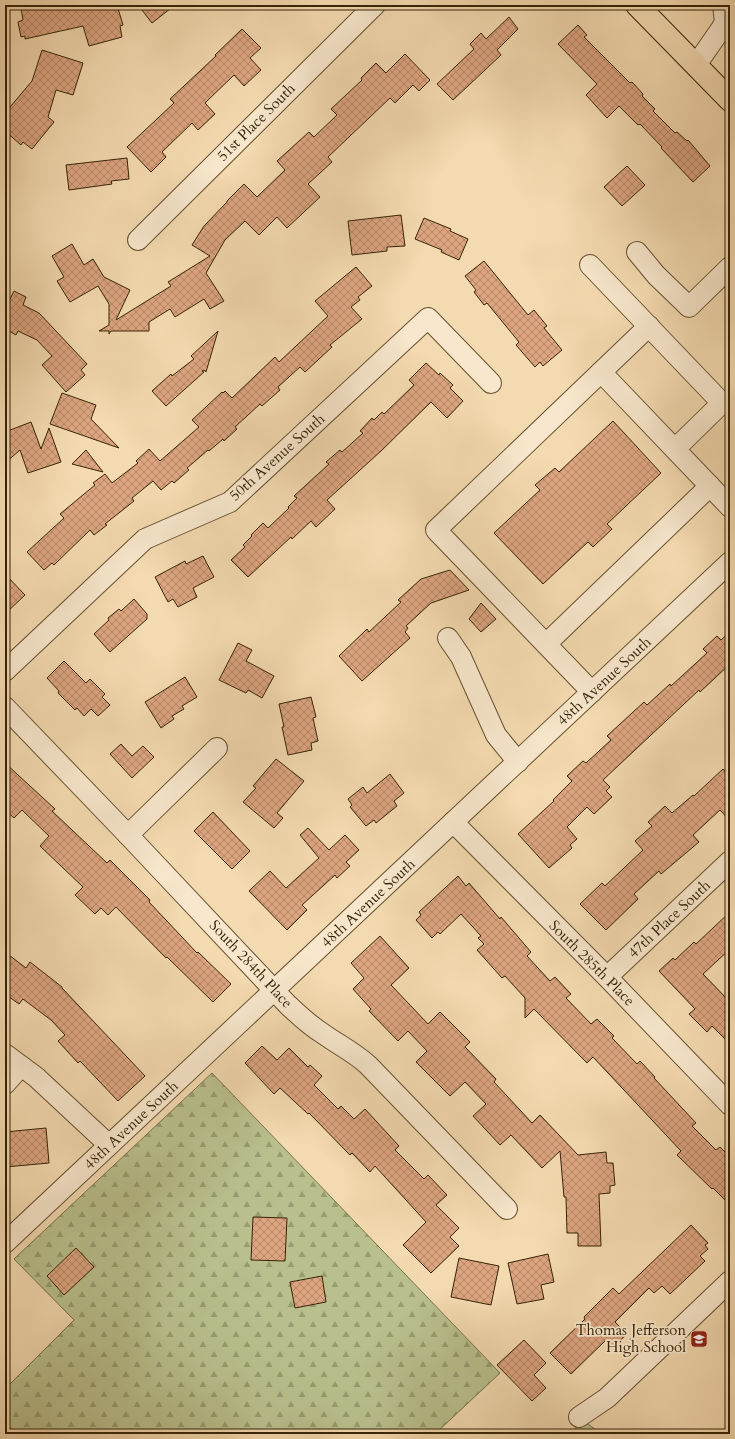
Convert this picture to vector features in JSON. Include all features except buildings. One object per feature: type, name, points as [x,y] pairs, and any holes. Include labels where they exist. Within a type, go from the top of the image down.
[{"type":"main road","points":[[637,5],[730,100]]},
{"type":"street","name":"51st Place South","points":[[138,240],[375,5]]},
{"type":"street","points":[[696,65],[725,22],[724,5]]},
{"type":"street","points":[[637,252],[656,275],[689,307],[730,267]]},
{"type":"street","points":[[590,265],[722,403],[675,449]]},
{"type":"street","name":"50th Avenue South","points":[[5,671],[145,539],[230,502],[428,318],[491,383]]},
{"type":"street","points":[[592,692],[436,530],[649,326]]},
{"type":"street","points":[[601,372],[730,507]]},
{"type":"street","points":[[546,644],[710,486]]},
{"type":"street","name":"48th Avenue South","points":[[5,1243],[730,562]]},
{"type":"street","points":[[448,638],[461,657],[496,735],[518,762]]},
{"type":"street","name":"South 284th Place","points":[[5,707],[303,1020],[355,1054],[368,1065],[507,1209]]},
{"type":"street","points":[[128,835],[217,748]]},
{"type":"street","name":"South 285th Place","points":[[453,822],[607,977],[730,1105]]},
{"type":"street","name":"47th Place South","points":[[607,977],[730,862]]},
{"type":"street","points":[[5,1054],[36,1078],[109,1145]]},
{"type":"street","points":[[5,1084],[21,1066]]},
{"type":"street","points":[[578,1417],[606,1398],[730,1281]]},
{"type":"green space","points":[[212,1073],[500,1373],[435,1434],[16,1434],[5,1422],[5,1389],[74,1320],[14,1259]]},
{"type":"green space","points":[[579,1417],[601,1434],[574,1434]]},
{"type":"place","name":"Thomas Jefferson High School","points":[[699,1339]]}]
